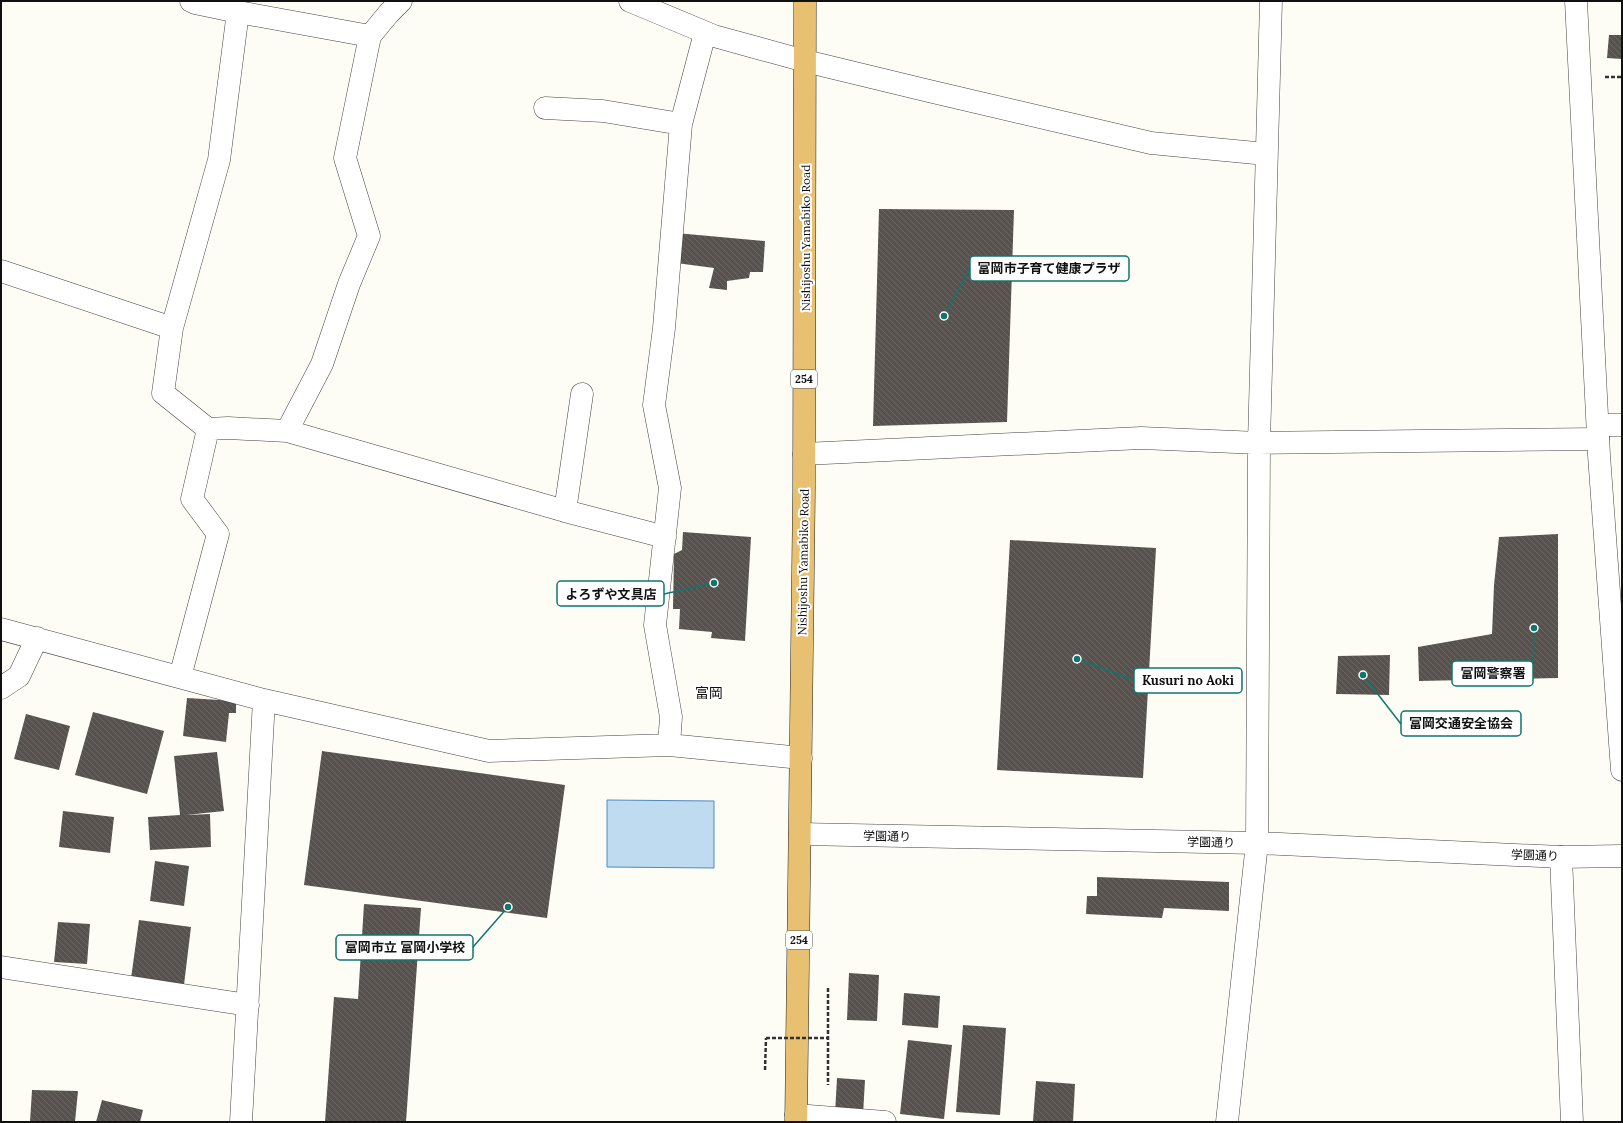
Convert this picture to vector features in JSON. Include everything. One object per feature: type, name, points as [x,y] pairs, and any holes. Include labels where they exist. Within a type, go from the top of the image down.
[{"type":"highway","name":"Nishijoshu Yamabiko Road","points":[[796,1119],[804,454],[805,1]]},
{"type":"street","points":[[191,1],[238,12],[370,36]]},
{"type":"street","points":[[287,431],[322,364],[349,284],[369,236],[345,158],[370,36],[401,1]]},
{"type":"street","points":[[630,1],[714,36],[805,61],[1151,143],[1266,154]]},
{"type":"street","points":[[1227,1122],[1257,843],[1259,443],[1271,1]]},
{"type":"street","points":[[1576,1],[1598,432],[1622,770]]},
{"type":"street","points":[[238,12],[219,160],[172,328],[162,393],[208,429],[228,428],[287,431],[564,511],[665,537]]},
{"type":"street","points":[[669,745],[671,717],[655,625],[670,488],[654,405],[664,328],[681,124],[706,32]]},
{"type":"street","points":[[545,108],[603,111],[681,124]]},
{"type":"street","points":[[1,271],[172,328]]},
{"type":"street","points":[[564,511],[582,394]]},
{"type":"street","points":[[804,454],[1142,438],[1259,443],[1598,432],[1622,425]]},
{"type":"street","points":[[180,677],[218,534],[192,499],[208,429]]},
{"type":"street","points":[[1,629],[264,700],[489,751],[669,745],[801,758]]},
{"type":"street","points":[[1,688],[19,676],[37,638]]},
{"type":"street","points":[[241,1122],[264,700]]},
{"type":"street","name":"学園通り","points":[[800,834],[1257,843],[1561,857],[1622,856]]},
{"type":"street","points":[[1561,857],[1572,1122]]},
{"type":"street","points":[[1,967],[248,1005]]},
{"type":"street","points":[[796,1119],[885,1122]]},
{"type":"path","points":[[828,988],[828,1085]]},
{"type":"path","points":[[765,1070],[766,1038],[827,1038]]},
{"type":"water","points":[[607,800],[714,801],[714,868],[607,867]]},
{"type":"building","points":[[1609,35],[1622,35],[1622,59],[1607,58]]},
{"type":"building","points":[[879,209],[1014,210],[1007,422],[873,426]]},
{"type":"building","points":[[676,233],[765,241],[763,272],[750,272],[749,278],[727,281],[727,290],[709,288],[714,268],[676,263]]},
{"type":"building","points":[[683,532],[751,537],[745,641],[711,638],[712,632],[679,629],[680,609],[673,609],[674,554],[682,550]]},
{"type":"building","points":[[1558,534],[1558,678],[1419,681],[1418,647],[1492,634],[1494,585],[1499,537]]},
{"type":"building","points":[[1010,540],[1156,548],[1143,778],[997,770]]},
{"type":"building","points":[[1390,655],[1389,695],[1336,694],[1338,656]]},
{"type":"building","points":[[187,698],[236,701],[236,713],[229,713],[226,742],[183,736]]},
{"type":"building","points":[[93,712],[164,731],[147,794],[75,775]]},
{"type":"building","points":[[26,714],[70,726],[59,770],[14,759]]},
{"type":"building","points":[[322,751],[565,785],[547,918],[304,885]]},
{"type":"building","points":[[217,752],[224,811],[186,815],[210,814],[211,847],[150,850],[148,817],[180,815],[174,756]]},
{"type":"building","points":[[63,811],[114,817],[110,853],[59,847]]},
{"type":"building","points":[[155,861],[189,866],[184,906],[150,901]]},
{"type":"building","points":[[1097,877],[1229,882],[1229,911],[1164,908],[1162,918],[1086,914],[1087,896],[1097,896]]},
{"type":"building","points":[[364,904],[421,908],[406,1122],[325,1122],[334,997],[358,999]]},
{"type":"building","points":[[139,920],[191,927],[183,993],[130,986]]},
{"type":"building","points":[[58,922],[90,924],[87,964],[54,962]]},
{"type":"building","points":[[849,973],[879,975],[877,1021],[847,1020]]},
{"type":"building","points":[[904,993],[940,996],[938,1028],[902,1025]]},
{"type":"building","points":[[963,1025],[1006,1028],[1000,1115],[956,1112]]},
{"type":"building","points":[[908,1040],[952,1045],[944,1119],[900,1114]]},
{"type":"building","points":[[837,1078],[865,1080],[863,1115],[835,1114]]},
{"type":"building","points":[[1036,1081],[1075,1084],[1073,1122],[1033,1121]]},
{"type":"building","points":[[32,1090],[78,1091],[75,1122],[30,1122]]},
{"type":"building","points":[[102,1100],[143,1110],[140,1122],[96,1122]]},
{"type":"place","name":"富岡市子育て健康プラザ","points":[[944,316]]},
{"type":"place","name":"よろずや文具店","points":[[714,583]]},
{"type":"place","name":"富岡警察署","points":[[1534,628]]},
{"type":"place","name":"Kusuri no Aoki","points":[[1077,659]]},
{"type":"place","name":"富岡交通安全協会","points":[[1363,675]]},
{"type":"place","name":"富岡市立 富岡小学校","points":[[508,907]]},
{"type":"district","name":"富岡","points":[[709,693]]}]
